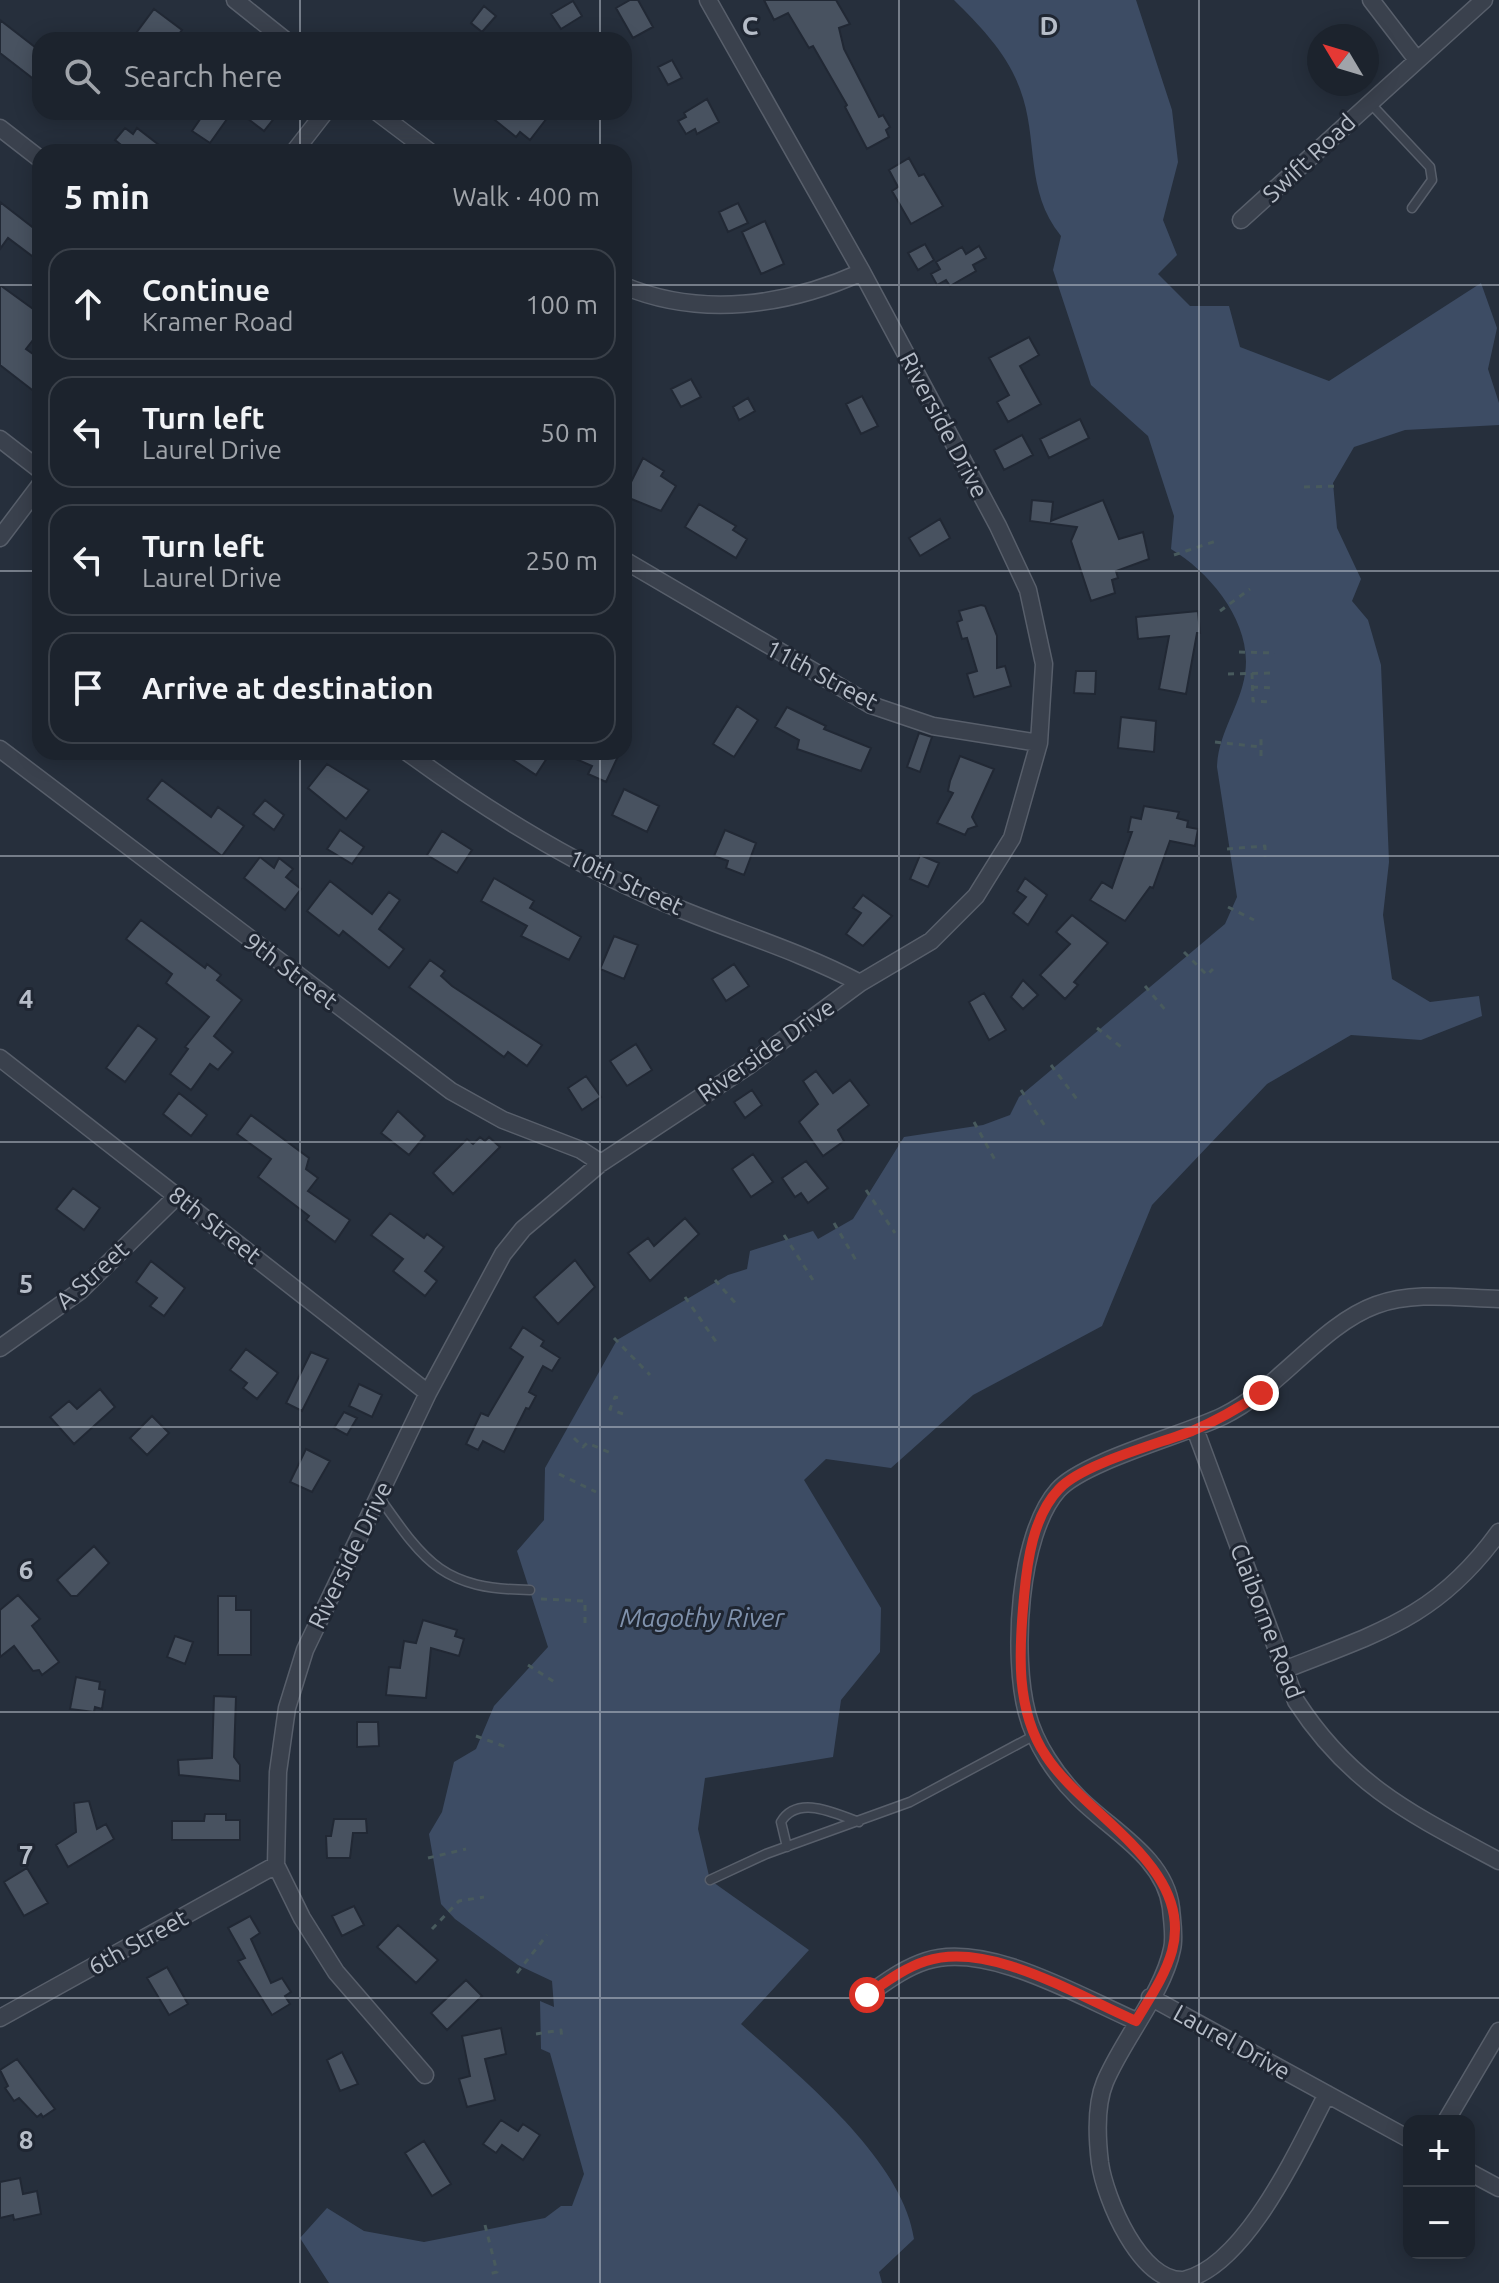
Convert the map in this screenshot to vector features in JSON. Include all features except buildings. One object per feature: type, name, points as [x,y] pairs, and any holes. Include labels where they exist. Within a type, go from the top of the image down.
[{"type":"street","points":[[235,0],[275,32]]},
{"type":"street","name":"Riverside Drive","points":[[425,2075],[336,1972],[302,1918],[276,1865],[278,1772],[287,1708],[305,1650],[428,1393],[503,1254],[523,1229],[601,1163],[748,1066],[860,983],[931,941],[976,896],[1012,838],[1039,743],[1044,664],[1028,590],[998,526],[862,272],[708,0]]},
{"type":"street","points":[[1371,0],[1417,60]]},
{"type":"street","name":"Swift Road","points":[[1241,220],[1484,0]]},
{"type":"street","points":[[300,144],[319,120]]},
{"type":"street","points":[[388,120],[419,144]]},
{"type":"street","points":[[0,128],[32,153]]},
{"type":"street","points":[[632,289],[656,299],[693,305],[731,305],[807,294],[862,272]]},
{"type":"street","points":[[0,439],[32,464]]},
{"type":"street","points":[[0,538],[32,496]]},
{"type":"street","name":"11th Street","points":[[632,565],[871,705],[933,726],[1039,743]]},
{"type":"street","name":"9th Street","points":[[0,749],[451,1091],[503,1120],[581,1150],[601,1163]]},
{"type":"street","name":"10th Street","points":[[419,760],[537,839],[647,896],[824,964],[860,983]]},
{"type":"street","name":"8th Street","points":[[0,1058],[428,1393]]},
{"type":"street","name":"A Street","points":[[0,1348],[80,1291],[178,1195]]},
{"type":"street","name":"Laurel Drive","points":[[1403,2136],[1150,1997],[1173,1948],[1170,1901],[1154,1868],[1122,1834],[1078,1797],[1044,1755],[1025,1704],[1019,1642],[1026,1572],[1034,1536],[1059,1488],[1079,1476],[1195,1429],[1261,1393],[1347,1321],[1376,1304],[1420,1296],[1499,1299]]},
{"type":"street","name":"Claiborne Road","points":[[1195,1429],[1296,1701],[1320,1739],[1358,1778],[1409,1813],[1499,1861]]},
{"type":"street","points":[[1284,1670],[1403,1622],[1463,1577],[1499,1532]]},
{"type":"street","name":"6th Street","points":[[0,2018],[276,1865]]},
{"type":"street","points":[[867,1995],[901,1972],[926,1961],[971,1955],[1001,1963],[1136,2021]]},
{"type":"street","points":[[1150,1997],[1104,2084],[1098,2110],[1100,2166],[1124,2228],[1154,2276],[1171,2281],[1185,2280],[1204,2272],[1243,2236],[1271,2198],[1327,2094]]},
{"type":"street","points":[[1450,2115],[1499,2031]]},
{"type":"street","points":[[1475,2175],[1499,2188]]},
{"type":"lane","points":[[1369,103],[1430,167],[1432,180],[1412,208]]},
{"type":"lane","points":[[379,1497],[421,1555],[441,1572],[475,1585],[529,1594]]},
{"type":"lane","points":[[710,1880],[787,1847],[910,1802],[1036,1735]]},
{"type":"lane","points":[[787,1847],[781,1822],[786,1813],[795,1809],[815,1808],[860,1822]]},
{"type":"path","points":[[1304,487],[1339,486]]},
{"type":"path","points":[[1174,555],[1216,541]]},
{"type":"path","points":[[1220,611],[1250,589]]},
{"type":"path","points":[[1239,652],[1275,653]]},
{"type":"path","points":[[1252,673],[1253,701],[1272,702]]},
{"type":"path","points":[[1228,674],[1274,673]]},
{"type":"path","points":[[1252,687],[1274,688]]},
{"type":"path","points":[[1261,739],[1261,756]]},
{"type":"path","points":[[1215,742],[1261,747]]},
{"type":"path","points":[[1227,849],[1265,846],[1265,857]]},
{"type":"path","points":[[1228,907],[1254,920]]},
{"type":"path","points":[[1184,952],[1207,975],[1213,969]]},
{"type":"path","points":[[1145,986],[1167,1012]]},
{"type":"path","points":[[1097,1028],[1125,1050]]},
{"type":"path","points":[[1051,1065],[1079,1102]]},
{"type":"path","points":[[1021,1090],[1045,1126]]},
{"type":"path","points":[[974,1122],[995,1160]]},
{"type":"path","points":[[866,1190],[895,1233]]},
{"type":"path","points":[[834,1223],[857,1262]]},
{"type":"path","points":[[784,1235],[813,1280]]},
{"type":"path","points":[[715,1280],[739,1307]]},
{"type":"path","points":[[685,1297],[719,1346]]},
{"type":"path","points":[[614,1338],[650,1375]]},
{"type":"path","points":[[623,1399],[615,1397],[610,1409],[623,1414]]},
{"type":"path","points":[[605,1401],[613,1403]]},
{"type":"path","points":[[574,1438],[583,1447],[587,1443],[611,1453]]},
{"type":"path","points":[[559,1474],[596,1492]]},
{"type":"path","points":[[529,1594],[585,1601],[585,1629]]},
{"type":"path","points":[[528,1665],[556,1683]]},
{"type":"path","points":[[476,1736],[506,1747]]},
{"type":"path","points":[[428,1858],[466,1849]]},
{"type":"path","points":[[432,1929],[459,1901],[484,1897]]},
{"type":"path","points":[[517,1973],[547,1935]]},
{"type":"path","points":[[536,2034],[561,2030],[562,2039]]},
{"type":"path","points":[[485,2225],[497,2272],[488,2274]]},
{"type":"water","name":"Magothy River","points":[[954,0],[1136,0],[1172,110],[1178,162],[1163,220],[1177,255],[1158,274],[1190,306],[1229,306],[1240,347],[1329,381],[1481,283],[1497,328],[1488,369],[1499,403],[1499,425],[1405,430],[1354,447],[1333,483],[1337,528],[1361,579],[1352,601],[1368,620],[1381,665],[1389,862],[1383,915],[1392,979],[1430,1002],[1479,996],[1482,1016],[1421,1040],[1351,1035],[1267,1084],[1152,1205],[1102,1326],[973,1395],[891,1468],[826,1459],[804,1480],[881,1608],[880,1652],[841,1700],[833,1757],[705,1778],[698,1829],[710,1880],[809,1950],[741,2024],[845,2121],[890,2179],[906,2209],[914,2239],[879,2272],[882,2283],[329,2283],[300,2238],[327,2208],[364,2231],[424,2242],[545,2218],[561,2206],[572,2206],[584,2174],[550,2053],[541,2049],[540,2001],[554,2007],[552,1981],[518,1965],[455,1919],[441,1904],[429,1834],[442,1812],[454,1762],[476,1749],[494,1706],[548,1647],[517,1551],[544,1520],[545,1468],[617,1340],[728,1275],[747,1269],[750,1251],[813,1231],[818,1239],[853,1219],[904,1137],[983,1125],[1010,1115],[1019,1097],[1225,924],[1237,897],[1217,767],[1221,743],[1245,674],[1246,655],[1242,637],[1236,619],[1214,586],[1171,549],[1174,516],[1148,436],[1091,385],[1053,270],[1061,236],[1049,219],[1042,201],[1020,89],[1000,52]]},
{"type":"route","points":[[867,1995],[901,1972],[926,1961],[971,1955],[1001,1963],[1136,2021],[1164,1973],[1173,1948],[1170,1901],[1154,1868],[1122,1834],[1078,1797],[1044,1755],[1027,1716],[1021,1682],[1019,1642],[1026,1572],[1034,1536],[1059,1488],[1103,1464],[1236,1410],[1261,1393]]}]
